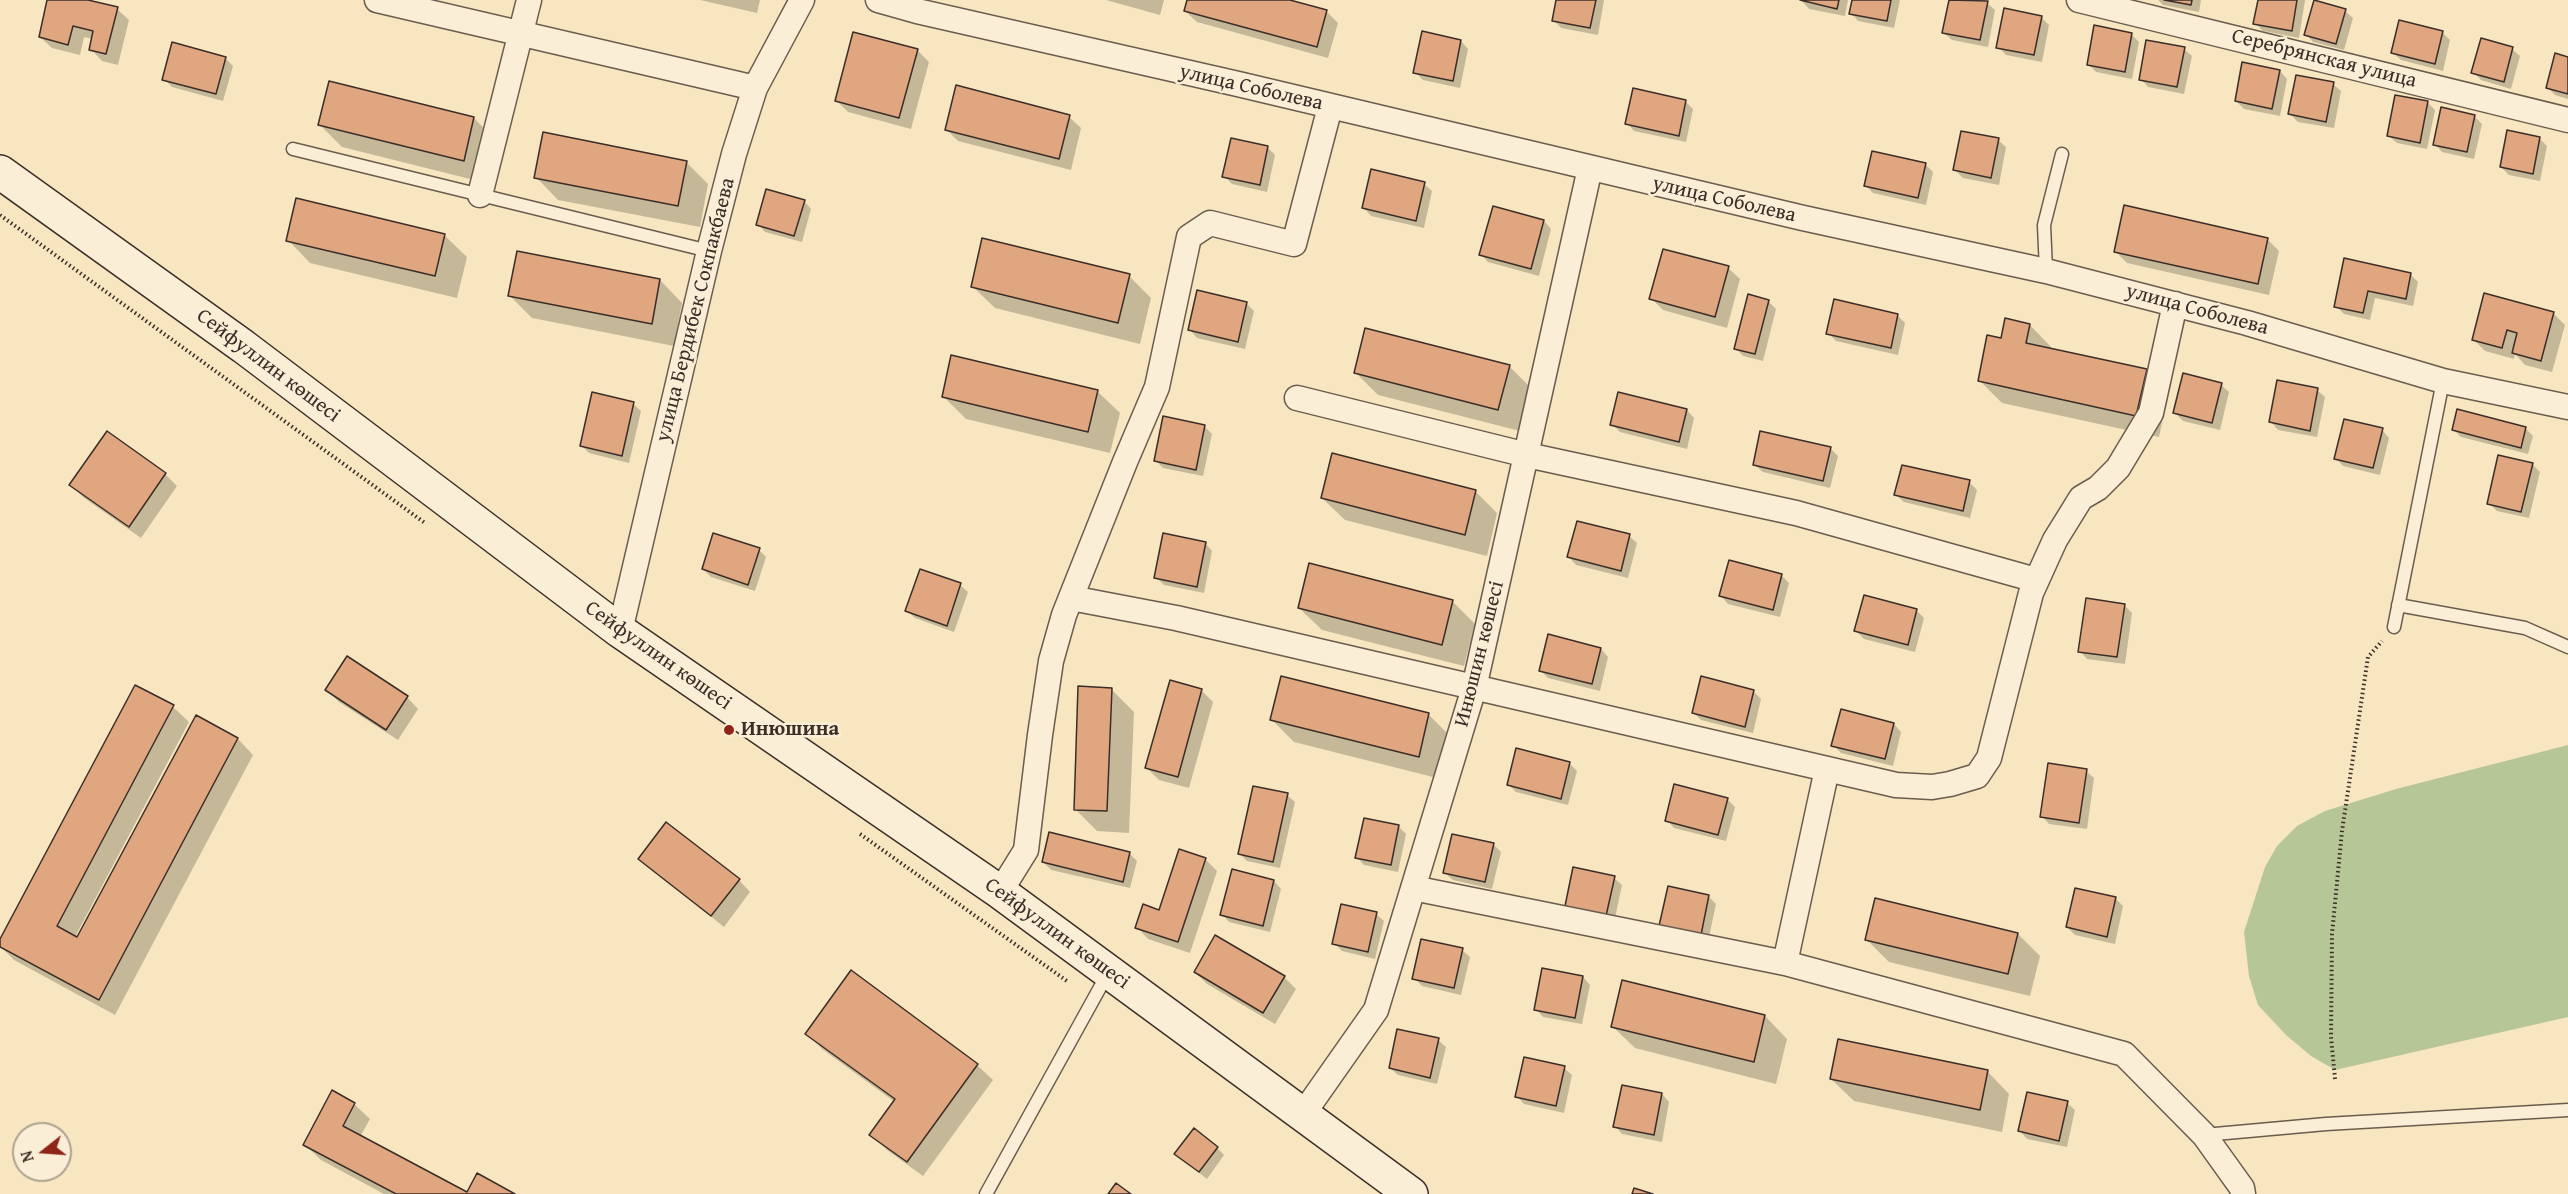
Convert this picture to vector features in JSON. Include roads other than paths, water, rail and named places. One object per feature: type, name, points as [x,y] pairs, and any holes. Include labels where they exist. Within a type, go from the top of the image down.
[{"type":"main road","name":"Сейфуллин көшесі","points":[[0,172],[244,347],[620,631],[1000,892],[1411,1194]]},
{"type":"street","points":[[378,0],[754,88]]},
{"type":"street","points":[[480,195],[529,0]]},
{"type":"street","name":"улица Бердибек Сокпакбаева","points":[[620,631],[708,251],[734,154],[754,88],[801,0]]},
{"type":"street","name":"улица Соболева","points":[[878,0],[939,17],[1803,218],[2046,271],[2247,323],[2443,381],[2568,407]]},
{"type":"street","name":"Серебрянская улица","points":[[2079,0],[2568,120]]},
{"type":"street","points":[[1000,892],[1026,850],[1040,735],[1052,661],[1071,598],[1157,387],[1189,237],[1210,223],[1294,244],[1330,107]]},
{"type":"street","name":"Инюшин көшесі","points":[[1303,1114],[1376,1010],[1474,688],[1590,168]]},
{"type":"street","points":[[1071,598],[1176,618],[1896,785],[1932,787],[1977,776],[1989,758],[2036,580],[2055,540],[2081,498],[2098,488],[2118,468],[2151,413],[2175,304]]},
{"type":"street","points":[[1297,398],[1527,454],[1796,513],[2036,580]]},
{"type":"street","points":[[1785,963],[1827,769]]},
{"type":"street","points":[[1413,888],[1785,963],[2124,1054],[2204,1135],[2242,1188],[2243,1194]]},
{"type":"lane","points":[[293,149],[708,251]]},
{"type":"lane","points":[[2046,271],[2044,225],[2062,154]]},
{"type":"lane","points":[[2394,627],[2443,381]]},
{"type":"lane","points":[[2398,605],[2525,628],[2568,647]]},
{"type":"lane","points":[[986,1194],[1109,972]]},
{"type":"lane","points":[[2204,1135],[2326,1124],[2568,1110]]},
{"type":"place","name":"Инюшина","points":[[729,730]]}]
